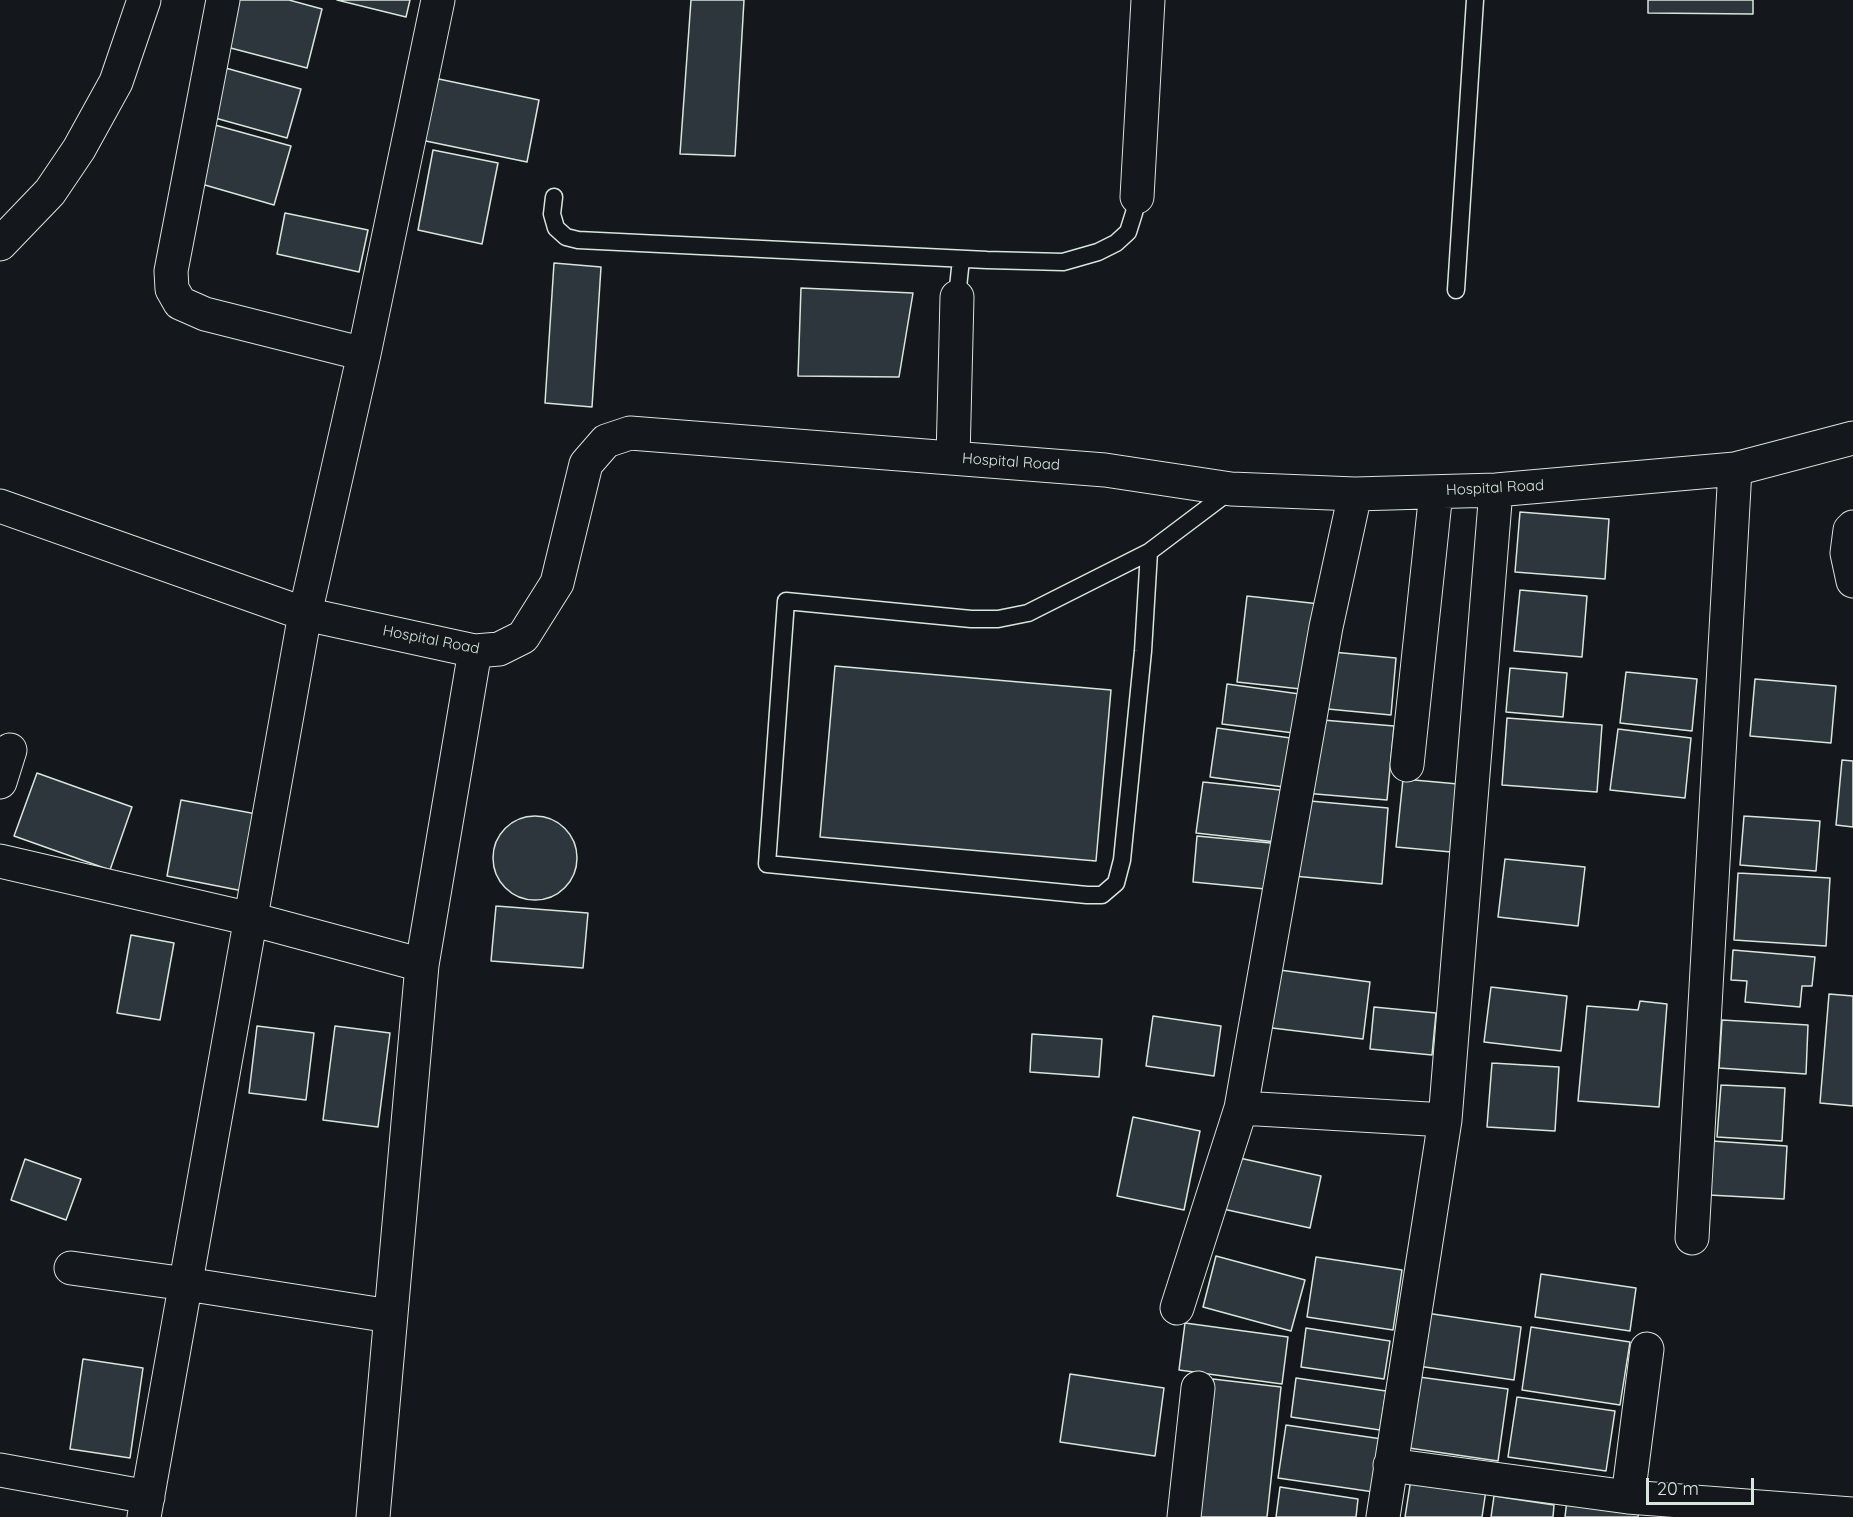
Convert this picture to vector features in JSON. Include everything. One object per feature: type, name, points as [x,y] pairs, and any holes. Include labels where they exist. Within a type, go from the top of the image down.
[{"type":"street","points":[[0,244],[50,192],[79,149],[116,82],[144,0]]},
{"type":"street","points":[[223,0],[171,271],[172,289],[180,303],[205,314],[364,354]]},
{"type":"street","points":[[0,1470],[146,1507],[305,614],[364,354],[438,0]]},
{"type":"street","points":[[1137,197],[1148,0]]},
{"type":"street","points":[[953,458],[957,297]]},
{"type":"street","name":"Hospital Road","points":[[0,506],[305,614],[475,651],[499,649],[524,637],[557,583],[586,464],[606,441],[630,433],[1105,470],[1231,489],[1355,494],[1496,490],[1735,470],[1853,438]]},
{"type":"street","points":[[1692,1238],[1735,470]]},
{"type":"street","points":[[1383,1517],[1445,1120],[1496,490]]},
{"type":"street","points":[[1407,765],[1436,492]]},
{"type":"street","points":[[1177,1308],[1241,1108],[1326,627],[1355,494]]},
{"type":"street","points":[[1853,527],[1850,530],[1847,553],[1853,581]]},
{"type":"street","points":[[373,1517],[422,965],[475,651]]},
{"type":"street","points":[[0,782],[10,750]]},
{"type":"street","points":[[0,861],[251,919],[422,965]]},
{"type":"street","points":[[1241,1108],[1445,1120]]},
{"type":"street","points":[[71,1268],[390,1316]]},
{"type":"street","points":[[1628,1497],[1647,1349]]},
{"type":"street","points":[[1184,1517],[1198,1388]]},
{"type":"street","points":[[1390,1465],[1628,1497],[1853,1514]]},
{"type":"lane","points":[[1456,290],[1475,0]]},
{"type":"lane","points":[[554,197],[552,214],[556,228],[566,237],[578,240],[1063,262],[1098,252],[1116,243],[1128,232],[1137,197]]},
{"type":"lane","points":[[957,297],[961,259]]},
{"type":"lane","points":[[1149,552],[1143,651],[1122,860],[1116,883],[1102,895],[767,864],[786,601],[970,619],[998,619],[1028,613],[1149,552],[1231,489]]},
{"type":"building","points":[[234,0],[289,0],[322,9],[307,68],[223,46]]},
{"type":"building","points":[[337,0],[410,0],[406,17]]},
{"type":"building","points":[[691,0],[744,0],[735,156],[680,154]]},
{"type":"building","points":[[1648,0],[1753,0],[1753,14],[1648,13]]},
{"type":"building","points":[[222,67],[301,89],[287,138],[208,116]]},
{"type":"building","points":[[434,78],[539,100],[527,162],[421,140]]},
{"type":"building","points":[[215,125],[291,146],[274,205],[198,183]]},
{"type":"building","points":[[433,150],[498,163],[482,244],[418,230]]},
{"type":"building","points":[[285,213],[368,230],[359,272],[277,254]]},
{"type":"building","points":[[554,263],[601,267],[592,407],[545,403]]},
{"type":"building","points":[[801,288],[913,293],[899,377],[798,376]]},
{"type":"building","points":[[1520,512],[1609,519],[1605,579],[1515,572]]},
{"type":"building","points":[[1520,590],[1587,596],[1582,657],[1514,651]]},
{"type":"building","points":[[1247,596],[1320,604],[1310,690],[1237,682]]},
{"type":"building","points":[[1322,651],[1396,658],[1391,715],[1317,708]]},
{"type":"building","points":[[835,666],[1111,690],[1096,861],[820,837]]},
{"type":"building","points":[[1510,668],[1567,673],[1563,717],[1506,712]]},
{"type":"building","points":[[1626,672],[1697,679],[1692,731],[1620,723]]},
{"type":"building","points":[[1755,679],[1836,686],[1831,743],[1750,736]]},
{"type":"building","points":[[1227,684],[1307,695],[1302,734],[1222,724]]},
{"type":"building","points":[[1507,718],[1602,725],[1597,792],[1502,785]]},
{"type":"building","points":[[1311,719],[1394,726],[1387,800],[1304,793]]},
{"type":"building","points":[[1217,728],[1298,739],[1291,788],[1210,777]]},
{"type":"building","points":[[1618,729],[1691,738],[1685,798],[1610,790]]},
{"type":"building","points":[[1842,760],[1853,761],[1853,827],[1836,825]]},
{"type":"building","points":[[37,773],[132,807],[110,870],[14,836]]},
{"type":"building","points":[[1403,779],[1458,784],[1451,852],[1396,847]]},
{"type":"building","points":[[1203,782],[1290,791],[1285,843],[1196,833]]},
{"type":"building","points":[[181,800],[262,815],[248,892],[167,876]]},
{"type":"building","points":[[1299,800],[1388,808],[1382,884],[1293,876]]},
{"type":"building","points":[[535,816],[558,823],[570,835],[577,858],[570,881],[558,893],[535,900],[512,893],[500,881],[493,858],[500,835],[512,823]]},
{"type":"building","points":[[1744,816],[1820,821],[1816,871],[1740,865]]},
{"type":"building","points":[[1197,836],[1281,844],[1276,890],[1193,882]]},
{"type":"building","points":[[1505,859],[1585,867],[1578,926],[1498,917]]},
{"type":"building","points":[[1738,873],[1830,878],[1826,946],[1734,940]]},
{"type":"building","points":[[496,906],[588,913],[583,968],[491,961]]},
{"type":"building","points":[[131,935],[174,943],[160,1020],[117,1013]]},
{"type":"building","points":[[1733,950],[1815,957],[1812,986],[1802,986],[1800,1007],[1745,1002],[1747,981],[1731,980]]},
{"type":"building","points":[[1272,969],[1370,982],[1363,1039],[1264,1027]]},
{"type":"building","points":[[1491,987],[1567,996],[1561,1051],[1484,1042]]},
{"type":"building","points":[[1829,994],[1853,996],[1853,1106],[1820,1103]]},
{"type":"building","points":[[1640,1001],[1667,1004],[1659,1107],[1578,1101],[1587,1006],[1638,1010]]},
{"type":"building","points":[[1374,1007],[1436,1013],[1432,1055],[1370,1049]]},
{"type":"building","points":[[1153,1016],[1221,1026],[1214,1076],[1146,1066]]},
{"type":"building","points":[[1722,1020],[1808,1025],[1806,1074],[1719,1068]]},
{"type":"building","points":[[257,1026],[314,1033],[306,1100],[249,1093]]},
{"type":"building","points":[[335,1026],[390,1033],[378,1127],[323,1120]]},
{"type":"building","points":[[1032,1034],[1102,1039],[1099,1077],[1030,1072]]},
{"type":"building","points":[[1492,1063],[1559,1067],[1555,1131],[1487,1127]]},
{"type":"building","points":[[1721,1085],[1785,1088],[1782,1141],[1717,1137]]},
{"type":"building","points":[[1133,1117],[1200,1131],[1184,1210],[1117,1196]]},
{"type":"building","points":[[1712,1141],[1787,1146],[1784,1199],[1709,1195]]},
{"type":"building","points":[[1235,1157],[1321,1176],[1310,1228],[1223,1209]]},
{"type":"building","points":[[25,1159],[81,1179],[66,1220],[11,1200]]},
{"type":"building","points":[[1216,1256],[1305,1280],[1291,1331],[1203,1307]]},
{"type":"building","points":[[1316,1257],[1402,1270],[1393,1330],[1307,1317]]},
{"type":"building","points":[[1541,1274],[1636,1288],[1630,1331],[1535,1317]]},
{"type":"building","points":[[1426,1313],[1521,1327],[1514,1380],[1418,1366]]},
{"type":"building","points":[[1185,1323],[1288,1337],[1282,1384],[1179,1370]]},
{"type":"building","points":[[1531,1327],[1630,1342],[1620,1405],[1522,1390]]},
{"type":"building","points":[[1306,1328],[1390,1341],[1384,1379],[1301,1367]]},
{"type":"building","points":[[83,1359],[143,1368],[130,1458],[70,1449]]},
{"type":"building","points":[[1070,1374],[1164,1388],[1155,1456],[1060,1442]]},
{"type":"building","points":[[1419,1377],[1508,1389],[1498,1461],[1409,1448]]},
{"type":"building","points":[[1296,1378],[1386,1391],[1380,1430],[1291,1417]]},
{"type":"building","points":[[1213,1379],[1281,1387],[1267,1517],[1197,1517]]},
{"type":"building","points":[[1517,1397],[1615,1411],[1606,1471],[1508,1457]]},
{"type":"building","points":[[1286,1425],[1382,1439],[1374,1492],[1278,1478]]},
{"type":"building","points":[[1411,1479],[1486,1490],[1482,1517],[1405,1517]]},
{"type":"building","points":[[1280,1487],[1358,1499],[1356,1517],[1276,1517]]},
{"type":"building","points":[[1494,1496],[1554,1505],[1553,1517],[1491,1517]]},
{"type":"building","points":[[1567,1500],[1639,1511],[1638,1517],[1565,1517]]}]
